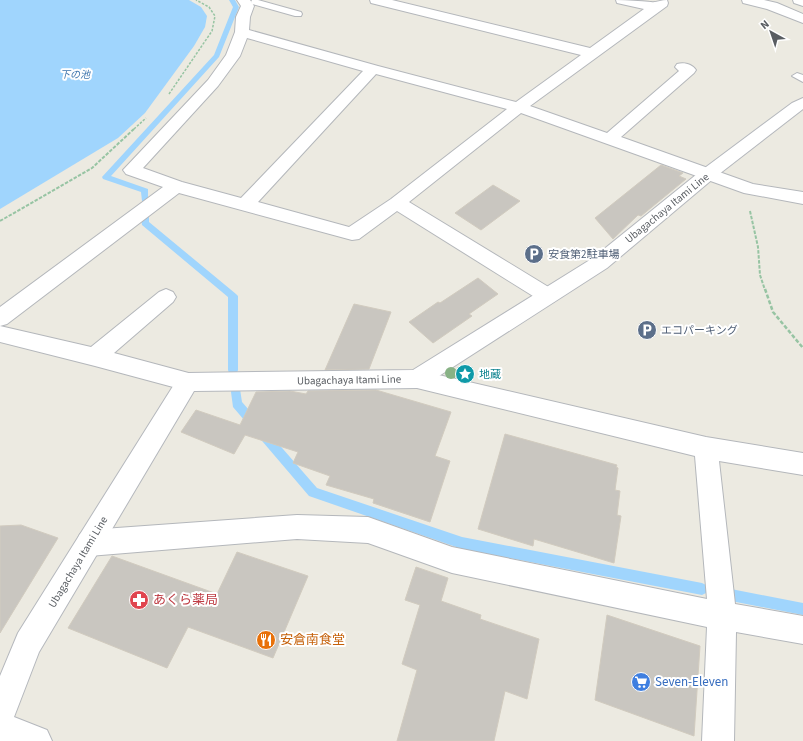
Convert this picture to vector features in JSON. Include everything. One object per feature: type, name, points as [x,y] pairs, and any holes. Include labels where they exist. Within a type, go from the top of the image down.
[{"type":"street","points":[[376,0],[592,53]]},
{"type":"street","points":[[622,0],[661,4]]},
{"type":"street","points":[[748,0],[772,6],[803,19]]},
{"type":"street","points":[[798,0],[803,2]]},
{"type":"street","points":[[251,2],[243,17],[242,32],[232,56],[213,83],[132,170],[176,186],[352,234],[397,202],[519,107],[661,4]]},
{"type":"street","points":[[242,32],[373,69],[519,107],[750,189],[803,198]]},
{"type":"street","points":[[245,205],[373,69]]},
{"type":"street","points":[[609,139],[689,70]]},
{"type":"street","name":"Ubagachaya Itami Line","points":[[0,713],[28,643],[188,382],[417,379],[600,263],[708,174],[803,103]]},
{"type":"street","points":[[0,318],[176,186]]},
{"type":"street","points":[[397,202],[548,296]]},
{"type":"street","points":[[95,357],[166,297]]},
{"type":"street","points":[[0,334],[95,357],[188,382]]},
{"type":"street","points":[[417,379],[706,448],[803,464]]},
{"type":"street","points":[[706,448],[722,616],[718,741]]},
{"type":"street","points":[[89,543],[296,527],[368,530],[452,560],[722,616],[803,630]]},
{"type":"street","points":[[0,727],[36,741]]},
{"type":"lane","points":[[251,2],[298,14]]},
{"type":"path","points":[[167,96],[212,31],[215,16],[209,7],[196,0]]},
{"type":"path","points":[[0,221],[92,168],[151,114]]},
{"type":"path","points":[[740,185],[738,196],[750,210],[758,247],[760,275],[773,312],[803,348]]},
{"type":"water","name":"下の池","points":[[0,0],[189,0],[201,7],[207,16],[205,27],[194,46],[145,113],[118,138],[0,209]]},
{"type":"building","points":[[661,165],[683,173],[679,176],[686,179],[641,216],[638,215],[613,239],[595,218]]},
{"type":"building","points":[[493,185],[520,201],[481,230],[455,213]]},
{"type":"building","points":[[478,278],[498,294],[469,314],[472,316],[433,343],[409,322],[438,302],[440,303]]},
{"type":"building","points":[[354,304],[391,312],[369,369],[325,370]]},
{"type":"building","points":[[376,390],[451,412],[435,456],[450,461],[430,522],[373,503],[374,499],[326,485],[330,476],[293,463],[298,452],[245,435],[234,454],[181,432],[196,410],[240,425],[256,392],[290,391],[306,394],[308,391]]},
{"type":"building","points":[[505,434],[617,465],[616,467],[618,468],[615,490],[620,491],[617,515],[621,516],[614,563],[534,539],[533,546],[478,529]]},
{"type":"building","points":[[21,525],[58,538],[0,633],[0,526]]},
{"type":"building","points":[[237,552],[308,576],[273,658],[188,627],[167,668],[68,628],[112,556],[217,594]]},
{"type":"building","points":[[416,567],[448,578],[441,601],[481,615],[480,619],[539,639],[527,699],[505,691],[494,741],[397,741],[417,670],[402,664],[420,605],[405,600]]},
{"type":"building","points":[[607,615],[700,646],[694,736],[595,700]]},
{"type":"waterway","points":[[145,199],[145,191],[106,177],[217,56],[236,7],[232,0]]},
{"type":"waterway","points":[[145,217],[145,223],[233,296],[233,370]]},
{"type":"waterway","points":[[236,392],[237,404],[313,492],[462,543],[702,589]]},
{"type":"waterway","points":[[731,595],[803,609]]},
{"type":"place","name":"安食第2駐車場","points":[[534,254]]},
{"type":"place","name":"エコパーキング","points":[[647,330]]},
{"type":"place","name":"地蔵","points":[[465,374]]},
{"type":"place","name":"あくら薬局","points":[[139,600]]},
{"type":"place","name":"安倉南食堂","points":[[266,640]]},
{"type":"place","name":"Seven-Eleven","points":[[641,682]]}]
